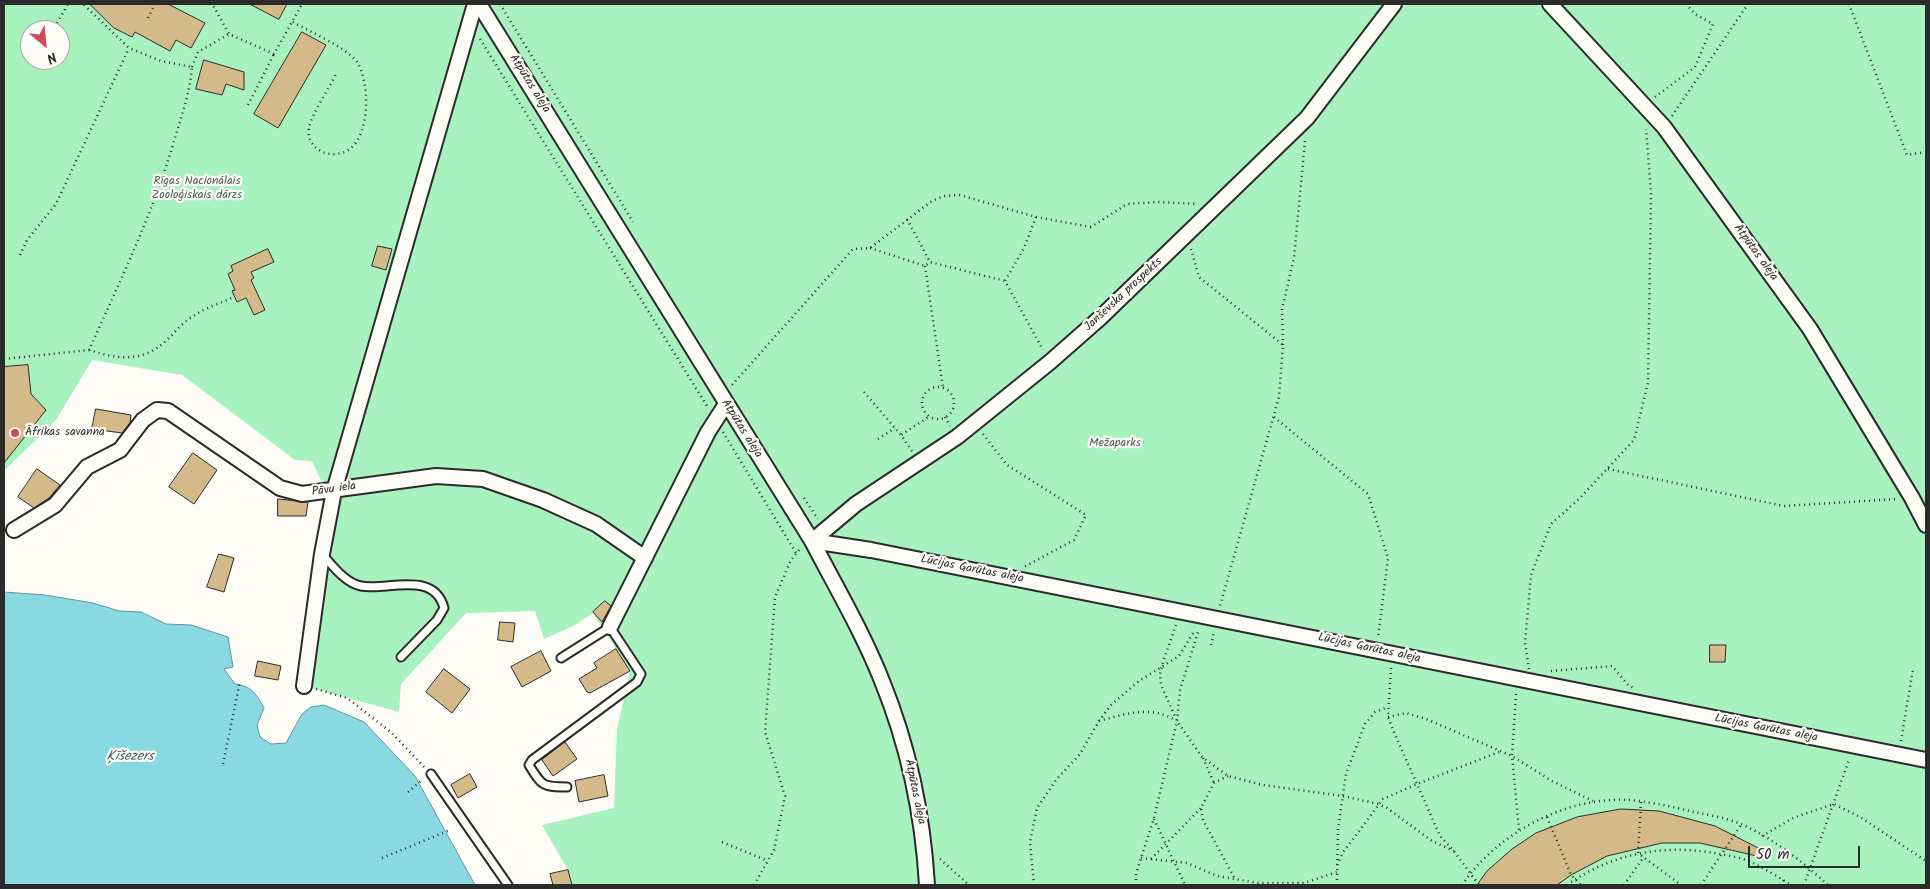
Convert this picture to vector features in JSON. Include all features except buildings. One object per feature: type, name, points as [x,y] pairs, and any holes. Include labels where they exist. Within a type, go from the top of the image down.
[{"type":"street","points":[[304,686],[322,554],[334,491],[475,4]]},
{"type":"street","name":"Atpūtas aleja","points":[[480,4],[723,400],[812,541],[856,623],[882,681],[903,743],[924,844],[927,885]]},
{"type":"street","name":"Janševska prospekts","points":[[812,541],[856,504],[919,463],[974,423],[1050,362],[1220,204],[1307,118],[1394,4]]},
{"type":"street","name":"Atpūtas aleja","points":[[1550,4],[1664,127],[1810,329],[1912,498],[1926,525]]},
{"type":"street","points":[[610,627],[716,420],[723,400]]},
{"type":"street","name":"Pāvu iela","points":[[14,530],[55,505],[87,468],[120,450],[143,420],[156,410],[168,411],[280,488],[302,494],[436,476],[484,479],[543,500],[596,524],[645,558]]},
{"type":"street","name":"Lūcijas Garūtas aleja","points":[[812,541],[871,550],[1394,654],[1519,676],[1926,760]]},
{"type":"lane","points":[[322,554],[339,573],[360,586],[410,584],[429,589],[441,599],[444,608],[437,620],[401,657]]},
{"type":"lane","points":[[561,658],[610,627],[641,674],[641,677],[532,760],[529,766],[541,784],[546,787],[567,787]]},
{"type":"lane","points":[[431,774],[508,885]]},
{"type":"path","points":[[59,20],[68,4]]},
{"type":"path","points":[[82,4],[129,48],[162,61],[192,68]]},
{"type":"path","points":[[148,18],[155,4]]},
{"type":"path","points":[[209,4],[214,7],[229,34],[274,54]]},
{"type":"path","points":[[248,105],[302,4]]},
{"type":"path","points":[[500,4],[634,224]]},
{"type":"path","points":[[1519,830],[1512,756],[1514,698],[1519,676],[1530,672],[1525,643],[1531,575],[1551,524],[1608,469],[1634,440],[1648,383],[1651,193],[1644,104],[1695,68],[1714,24],[1695,14],[1686,4]]},
{"type":"path","points":[[1664,127],[1748,4]]},
{"type":"path","points":[[1849,4],[1907,155],[1926,152]]},
{"type":"path","points":[[293,22],[349,54],[357,63],[364,83],[366,102],[358,141],[350,150],[338,154],[324,153],[315,149],[309,141],[309,127],[336,74]]},
{"type":"path","points":[[469,22],[716,420],[796,553]]},
{"type":"path","points":[[89,350],[147,222],[175,140],[190,86],[192,68],[198,52],[229,34]]},
{"type":"path","points":[[20,255],[27,240],[56,204],[129,48]]},
{"type":"path","points":[[1136,885],[1136,874],[1154,818],[1177,721],[1180,690],[1210,617],[1279,397],[1283,345],[1282,309],[1294,258],[1307,118]]},
{"type":"path","points":[[870,248],[932,201],[944,196],[960,195],[1036,216],[1091,227],[1127,204],[1158,202],[1220,204]]},
{"type":"path","points":[[1005,281],[1024,248],[1036,216]]},
{"type":"path","points":[[907,219],[930,262],[1005,281],[1050,362]]},
{"type":"path","points":[[1186,236],[1199,277],[1283,345]]},
{"type":"path","points":[[723,400],[733,384],[853,249],[870,248],[925,266]]},
{"type":"path","points":[[925,266],[930,262]]},
{"type":"path","points":[[901,435],[930,416],[945,417],[952,410],[953,398],[944,388],[925,266]]},
{"type":"path","points":[[4,359],[89,350],[114,358],[132,357],[150,352],[192,317],[234,297]]},
{"type":"path","points":[[733,384],[738,392]]},
{"type":"path","points":[[930,416],[923,409],[923,398],[928,390],[936,387],[944,388]]},
{"type":"path","points":[[864,392],[901,435],[919,463]]},
{"type":"path","points":[[1274,417],[1368,494],[1388,558],[1377,642]]},
{"type":"path","points":[[974,423],[1007,465],[1086,515],[1074,540],[1019,570],[1028,572]]},
{"type":"path","points":[[878,440],[895,428]]},
{"type":"path","points":[[1608,469],[1784,506],[1912,498]]},
{"type":"path","points":[[804,498],[818,519],[830,526]]},
{"type":"path","points":[[754,885],[774,850],[785,796],[765,732],[775,597],[796,553],[812,541]]},
{"type":"path","points":[[1179,611],[1174,636],[1162,668],[1161,685],[1177,721],[1202,756],[1214,784]]},
{"type":"path","points":[[1034,885],[1030,842],[1038,808],[1056,780],[1080,754],[1099,721],[1111,705],[1139,681],[1180,656],[1210,617]]},
{"type":"path","points":[[1394,654],[1388,717],[1440,836],[1454,851],[1479,885]]},
{"type":"path","points":[[1548,671],[1612,666],[1628,685],[1637,689]]},
{"type":"path","points":[[1899,755],[1913,669]]},
{"type":"path","points":[[223,764],[240,681]]},
{"type":"path","points":[[304,686],[347,698],[392,733],[431,774]]},
{"type":"path","points":[[1337,885],[1338,829],[1346,774],[1365,724],[1374,712],[1388,707]]},
{"type":"path","points":[[1099,721],[1140,711],[1164,713],[1177,721]]},
{"type":"path","points":[[1388,717],[1406,713],[1426,719],[1512,756],[1552,781],[1594,802]]},
{"type":"path","points":[[1804,885],[1848,766],[1852,746]]},
{"type":"path","points":[[1337,865],[1344,851],[1378,804],[1417,784],[1500,752]]},
{"type":"path","points":[[1202,756],[1228,776],[1263,785],[1343,796],[1378,804],[1387,808],[1432,841],[1454,851]]},
{"type":"path","points":[[1151,859],[1165,842],[1201,808],[1214,784],[1228,776]]},
{"type":"path","points":[[408,792],[422,780]]},
{"type":"path","points":[[1519,830],[1547,817],[1594,802],[1641,802],[1670,806],[1741,824],[1810,869],[1828,885]]},
{"type":"path","points":[[1641,802],[1638,853],[1681,885]]},
{"type":"path","points":[[1762,836],[1795,816],[1834,804],[1860,817],[1926,861]]},
{"type":"path","points":[[1201,808],[1203,820],[1235,879]]},
{"type":"path","points":[[1547,817],[1575,880],[1581,885]]},
{"type":"path","points":[[1154,818],[1185,885]]},
{"type":"path","points":[[1701,885],[1741,824]]},
{"type":"path","points":[[1462,885],[1470,874],[1504,841],[1525,828],[1519,830]]},
{"type":"path","points":[[382,858],[450,830]]},
{"type":"path","points":[[722,842],[768,860]]},
{"type":"path","points":[[924,844],[969,885]]},
{"type":"path","points":[[1567,885],[1594,869],[1638,853],[1664,849],[1695,850],[1749,861],[1791,885]]},
{"type":"path","points":[[1141,858],[1187,863],[1217,876],[1258,883],[1304,883],[1337,872]]},
{"type":"path","points":[[1624,885],[1643,858]]},
{"type":"path","points":[[1780,885],[1784,880]]},
{"type":"green space","name":"Mežaparks","points":[[4,4],[1926,4],[1926,885],[572,885],[568,870],[542,825],[614,808],[617,729],[630,671],[593,613],[575,625],[544,639],[535,611],[466,613],[401,684],[399,712],[304,686],[335,510],[312,461],[295,460],[182,375],[92,360],[56,420],[4,471]]},
{"type":"water","name":"Ķīšezers","points":[[4,592],[45,595],[93,603],[119,611],[141,612],[166,624],[191,625],[228,637],[233,667],[224,669],[235,684],[253,691],[264,708],[257,725],[260,737],[271,744],[286,743],[302,714],[311,707],[324,705],[364,722],[415,776],[475,885],[4,885]]},
{"type":"place","name":"Āfrikas savanna","points":[[15,433]]},
{"type":"park label","name":"Rīgas Nacionālais Zooloģiskais dārzs","points":[[197,189]]}]
